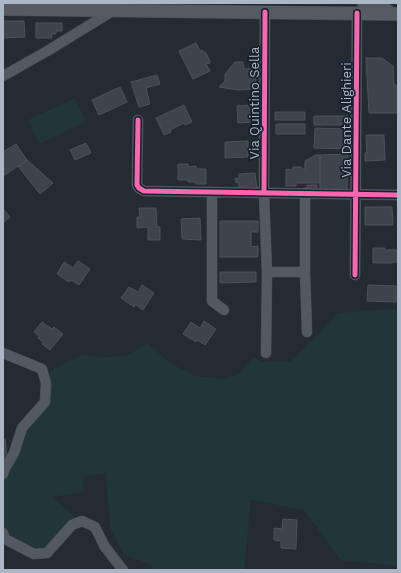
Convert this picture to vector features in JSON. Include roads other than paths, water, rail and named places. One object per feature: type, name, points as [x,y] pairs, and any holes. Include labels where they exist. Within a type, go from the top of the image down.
[{"type":"main road","points":[[3,9],[79,6],[114,10],[265,12],[359,8],[397,14]]},
{"type":"street","name":"Via Dante Alighieri","points":[[355,275],[359,8]]},
{"type":"street","points":[[3,76],[114,10]]},
{"type":"street","name":"Via Quintino Sella","points":[[265,12],[264,193],[266,353]]},
{"type":"street","points":[[138,120],[137,185],[144,191],[398,195]]},
{"type":"street","points":[[212,192],[212,300],[224,310]]},
{"type":"street","points":[[305,193],[307,332]]},
{"type":"street","points":[[266,272],[305,272]]},
{"type":"street","points":[[3,353],[42,369],[46,383],[45,402],[22,428],[14,453],[3,474]]},
{"type":"street","points":[[3,533],[5,539],[34,554],[47,553],[72,525],[82,521],[95,527],[105,548],[123,570]]}]
